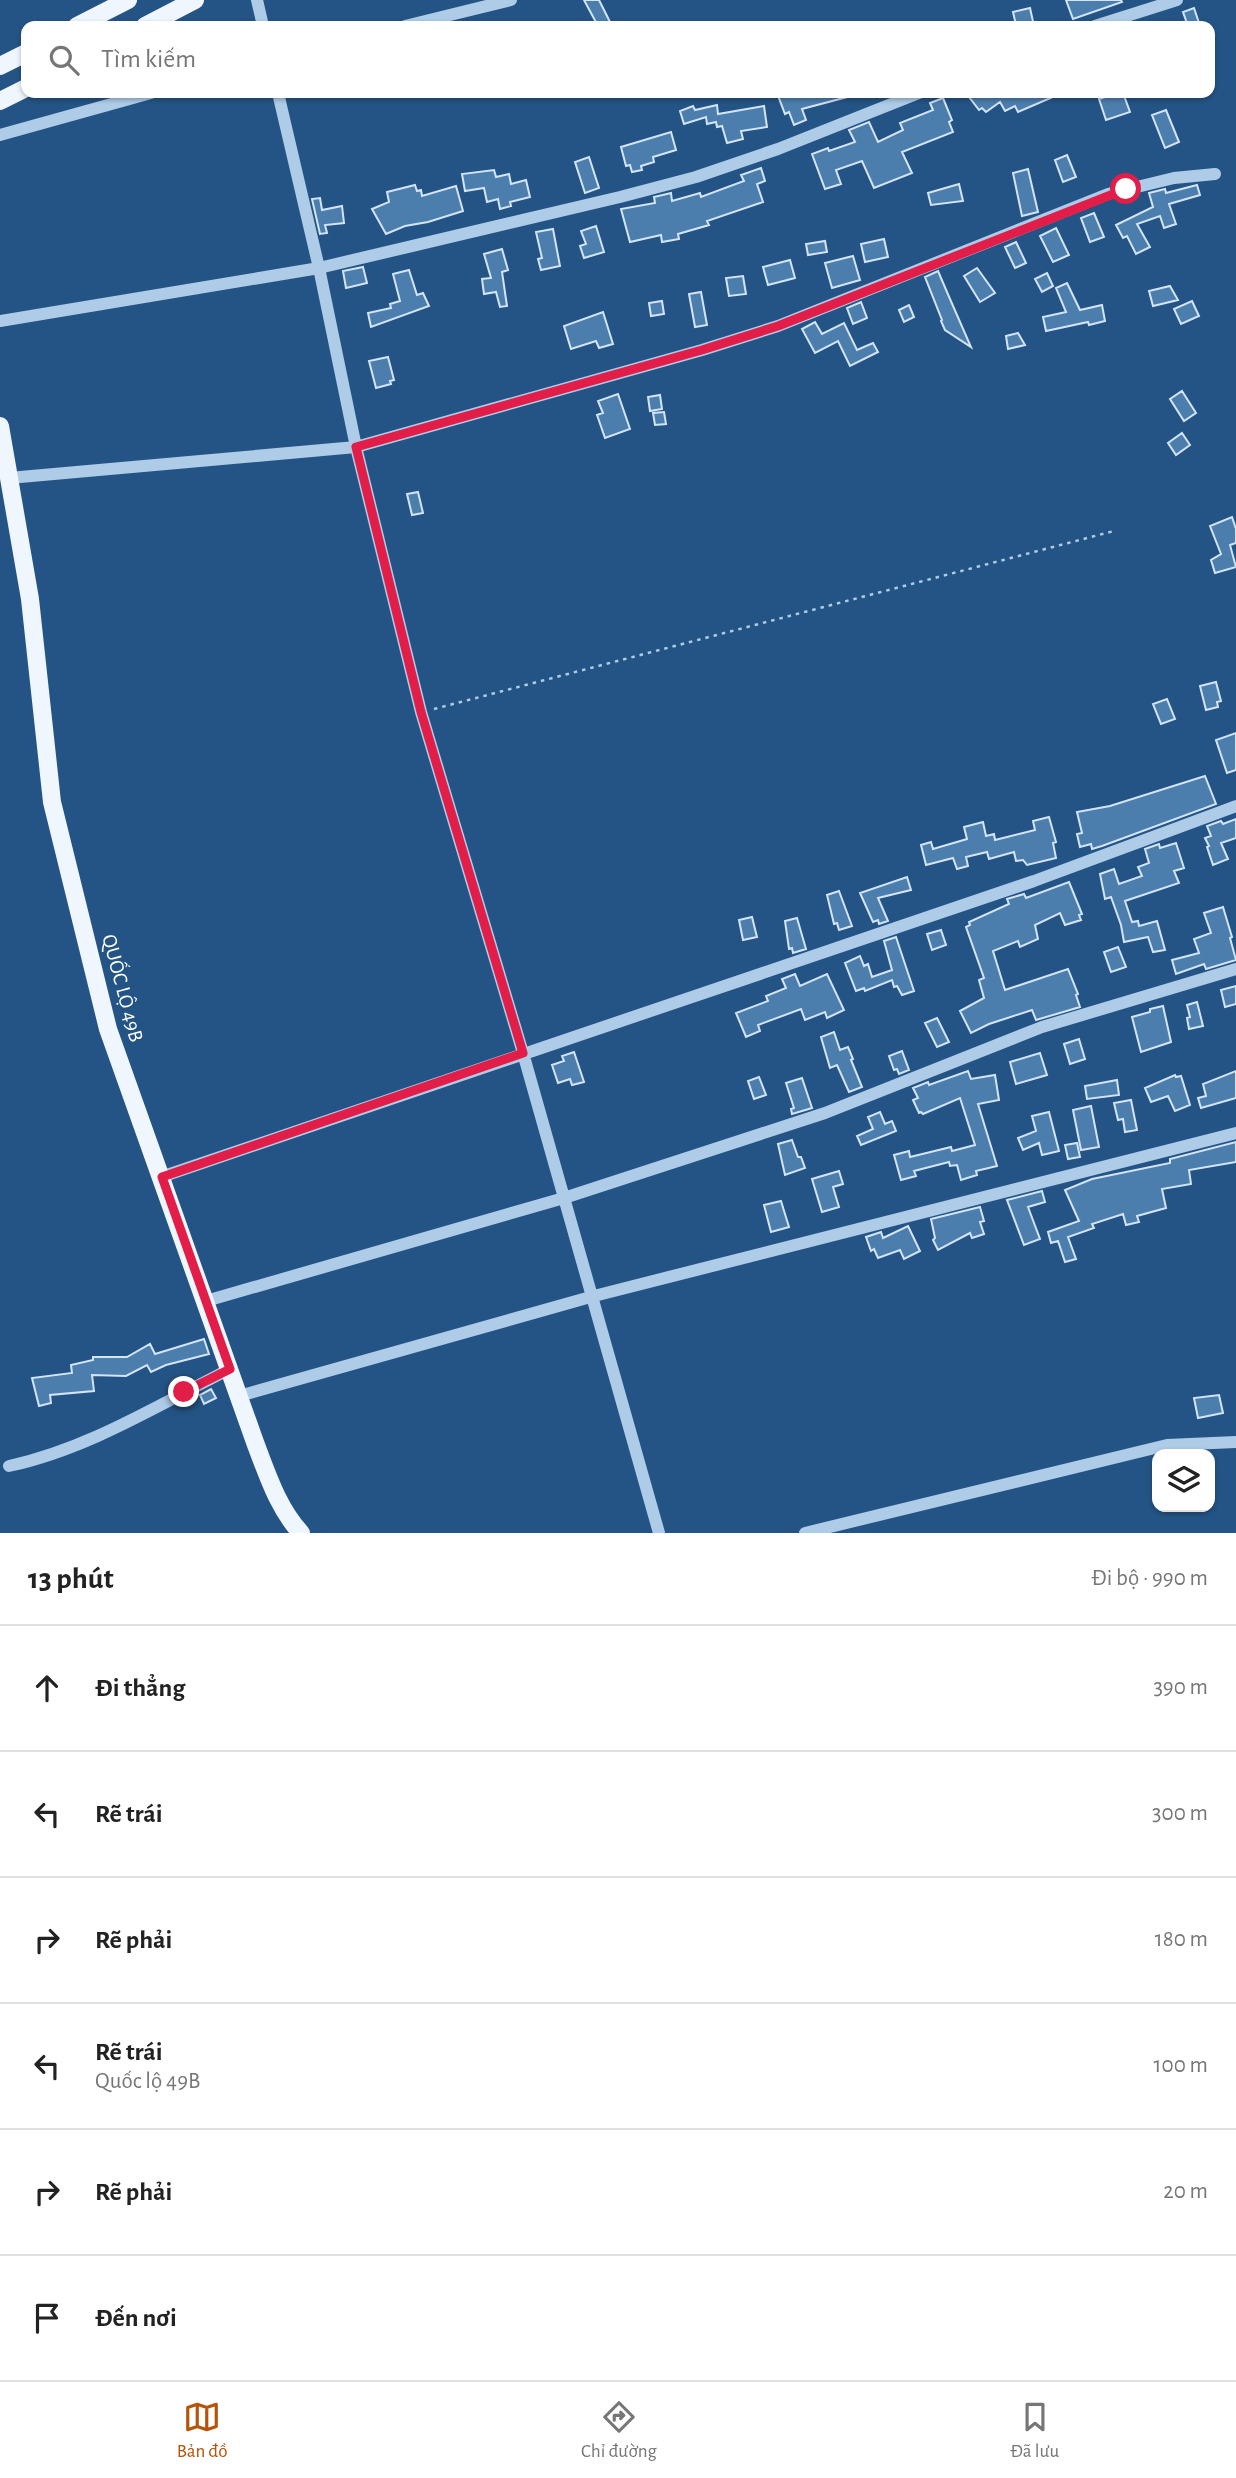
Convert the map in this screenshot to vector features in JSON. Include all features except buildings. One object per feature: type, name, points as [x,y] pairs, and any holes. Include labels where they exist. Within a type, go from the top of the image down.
[{"type":"main road","points":[[87,21],[128,0]]},
{"type":"main road","points":[[155,21],[195,0]]},
{"type":"main road","points":[[0,66],[21,56]]},
{"type":"main road","points":[[0,101],[21,90]]},
{"type":"main road","name":"QUỐC LỘ 49B","points":[[0,426],[30,599],[52,802],[108,1029],[276,1496],[290,1521],[301,1533]]},
{"type":"street","points":[[257,0],[261,21]]},
{"type":"street","points":[[426,21],[512,0]]},
{"type":"street","points":[[1111,21],[1177,0]]},
{"type":"street","points":[[0,135],[133,98]]},
{"type":"street","points":[[279,98],[319,268],[356,447],[421,712],[594,1296],[659,1533]]},
{"type":"street","points":[[0,321],[319,268],[562,211],[696,177],[817,135],[907,98]]},
{"type":"street","points":[[9,478],[356,447],[702,350],[778,326],[1108,194],[1174,178],[1215,174]]},
{"type":"street","points":[[162,1177],[1034,881],[1236,806]]},
{"type":"street","points":[[206,1301],[564,1198],[836,1110],[1042,1027],[1236,969]]},
{"type":"street","points":[[239,1396],[594,1296],[1236,1133]]},
{"type":"street","points":[[9,1466],[63,1451],[94,1438],[230,1369]]},
{"type":"street","points":[[805,1533],[1167,1445],[1236,1442]]},
{"type":"path","points":[[421,712],[1114,531]]},
{"type":"route","points":[[184,1392],[230,1369],[162,1177],[523,1053],[421,712],[356,447],[702,350],[778,326],[1126,189]]}]
